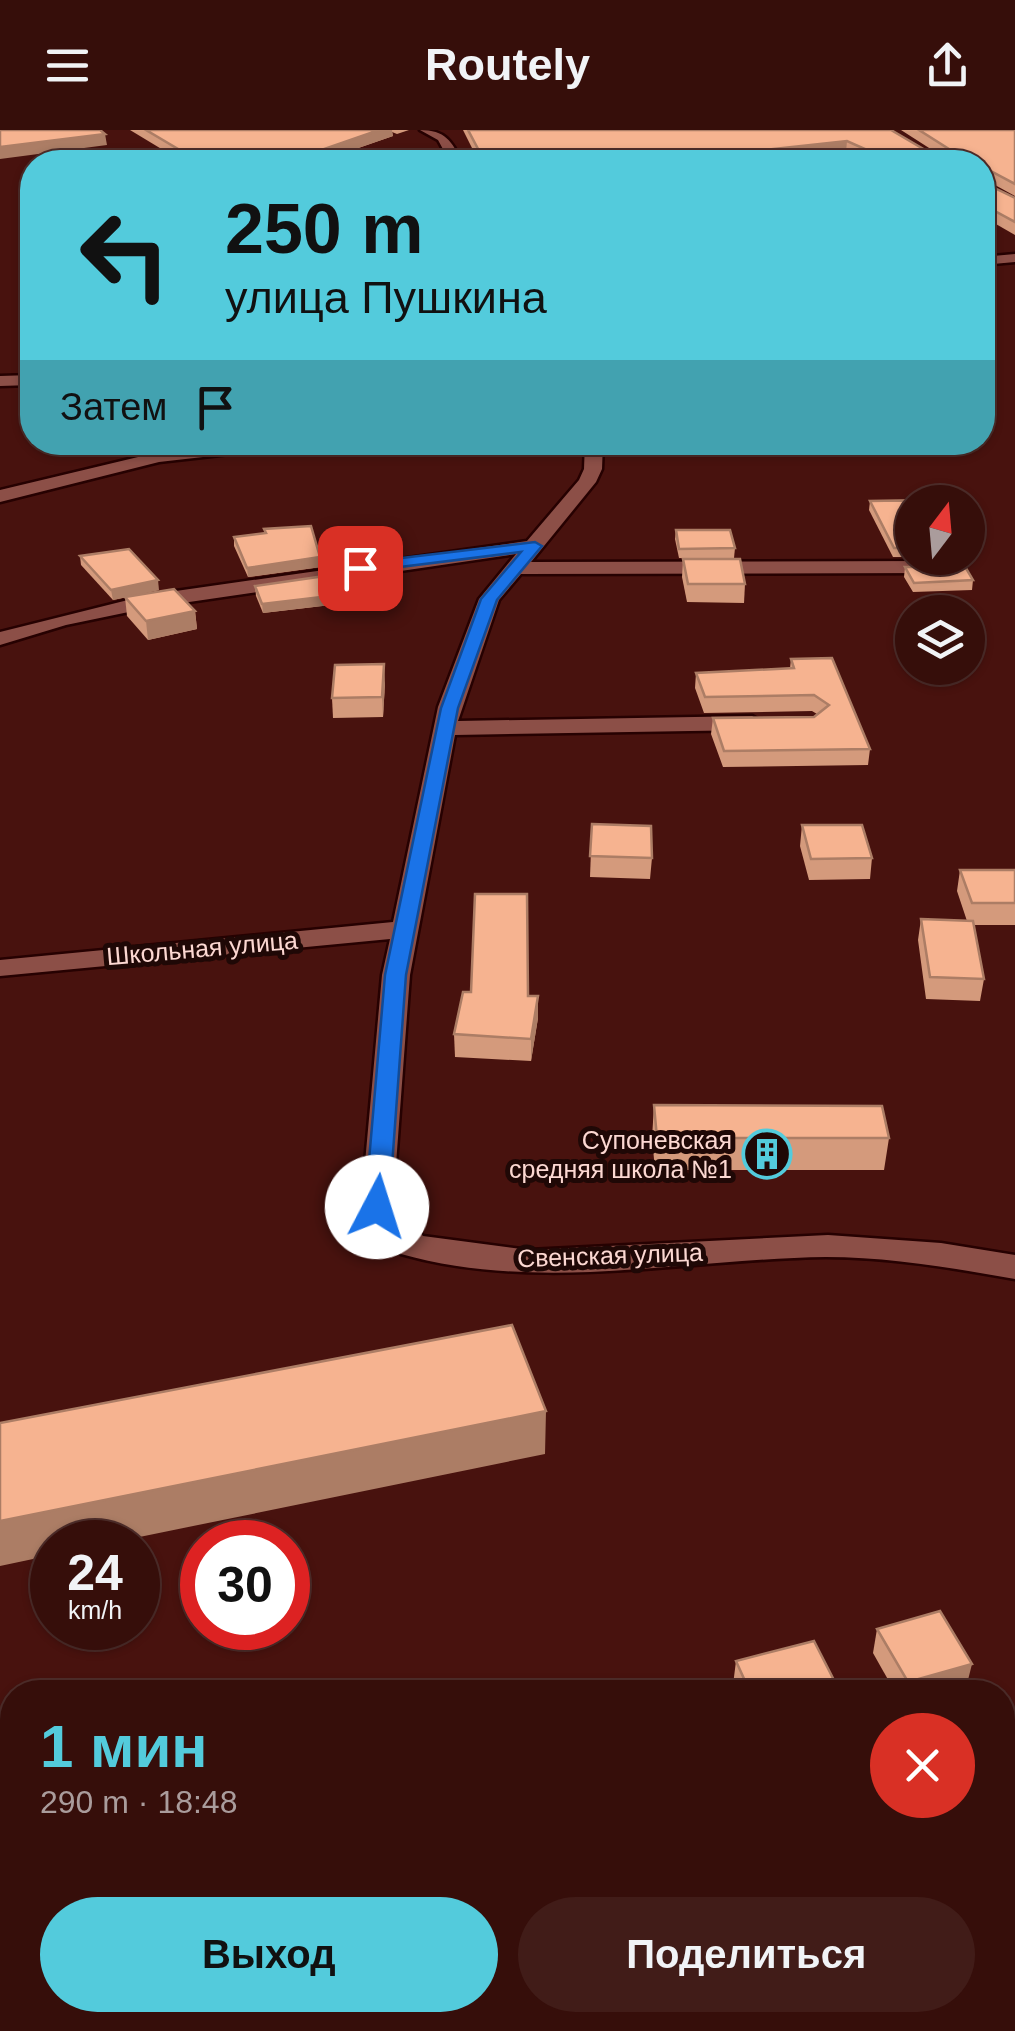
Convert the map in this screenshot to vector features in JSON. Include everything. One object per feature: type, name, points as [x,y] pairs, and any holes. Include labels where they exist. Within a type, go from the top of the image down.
[{"type":"street","points":[[426,130],[442,138],[449,150]]},
{"type":"street","points":[[0,496],[184,455]]},
{"type":"street","name":"Свенская улица","points":[[594,455],[587,482],[489,599],[445,728],[396,975],[377,1207],[413,1246],[529,1262],[828,1246],[942,1254],[1015,1267]]},
{"type":"street","points":[[0,639],[34,627],[166,598],[392,562],[535,546]]},
{"type":"street","points":[[512,568],[895,568]]},
{"type":"street","points":[[445,728],[774,722]]},
{"type":"street","name":"Школьная улица","points":[[0,968],[405,929]]},
{"type":"building","points":[[0,130],[100,130],[105,134],[0,147]]},
{"type":"building","points":[[146,130],[379,130],[322,150],[180,150]]},
{"type":"building","points":[[468,130],[891,130],[925,150],[867,150],[847,141],[763,150],[479,150]]},
{"type":"building","points":[[919,130],[1015,130],[1015,184],[995,173],[995,150],[950,150]]},
{"type":"building","points":[[995,188],[1015,198],[1015,222],[995,211]]},
{"type":"building","points":[[870,501],[895,501],[895,548],[894,548]]},
{"type":"building","points":[[311,526],[320,557],[247,568],[234,537],[266,533],[264,529]]},
{"type":"building","points":[[676,530],[730,530],[735,548],[679,549]]},
{"type":"building","points":[[129,549],[158,580],[111,590],[80,556]]},
{"type":"building","points":[[683,559],[740,559],[745,584],[688,584]]},
{"type":"building","points":[[910,575],[970,575],[973,580],[914,583]]},
{"type":"building","points":[[325,576],[330,596],[262,604],[255,586]]},
{"type":"building","points":[[174,589],[195,611],[146,621],[125,597]]},
{"type":"building","points":[[832,658],[870,749],[724,751],[713,718],[814,717],[829,705],[814,695],[705,697],[696,673],[794,668],[791,659]]},
{"type":"building","points":[[384,664],[382,697],[332,698],[335,665]]},
{"type":"building","points":[[592,824],[651,826],[652,858],[590,856]]},
{"type":"building","points":[[802,825],[862,825],[872,858],[811,859]]},
{"type":"building","points":[[960,870],[1015,870],[1015,903],[972,903]]},
{"type":"building","points":[[475,894],[527,894],[528,996],[538,996],[531,1039],[454,1034],[463,992],[471,992]]},
{"type":"building","points":[[921,919],[973,921],[984,979],[930,977]]},
{"type":"building","points":[[654,1105],[882,1106],[889,1138],[657,1138]]},
{"type":"building","points":[[512,1325],[546,1411],[0,1521],[0,1423]]},
{"type":"building","points":[[940,1611],[972,1664],[907,1680],[877,1629]]},
{"type":"building","points":[[814,1641],[834,1680],[745,1680],[736,1661]]},
{"type":"place","name":"Супоневская средняя школа №1","points":[[767,1154]]},
{"type":"route","points":[[360,568],[535,546],[489,599],[449,708],[396,975],[377,1207]]}]
